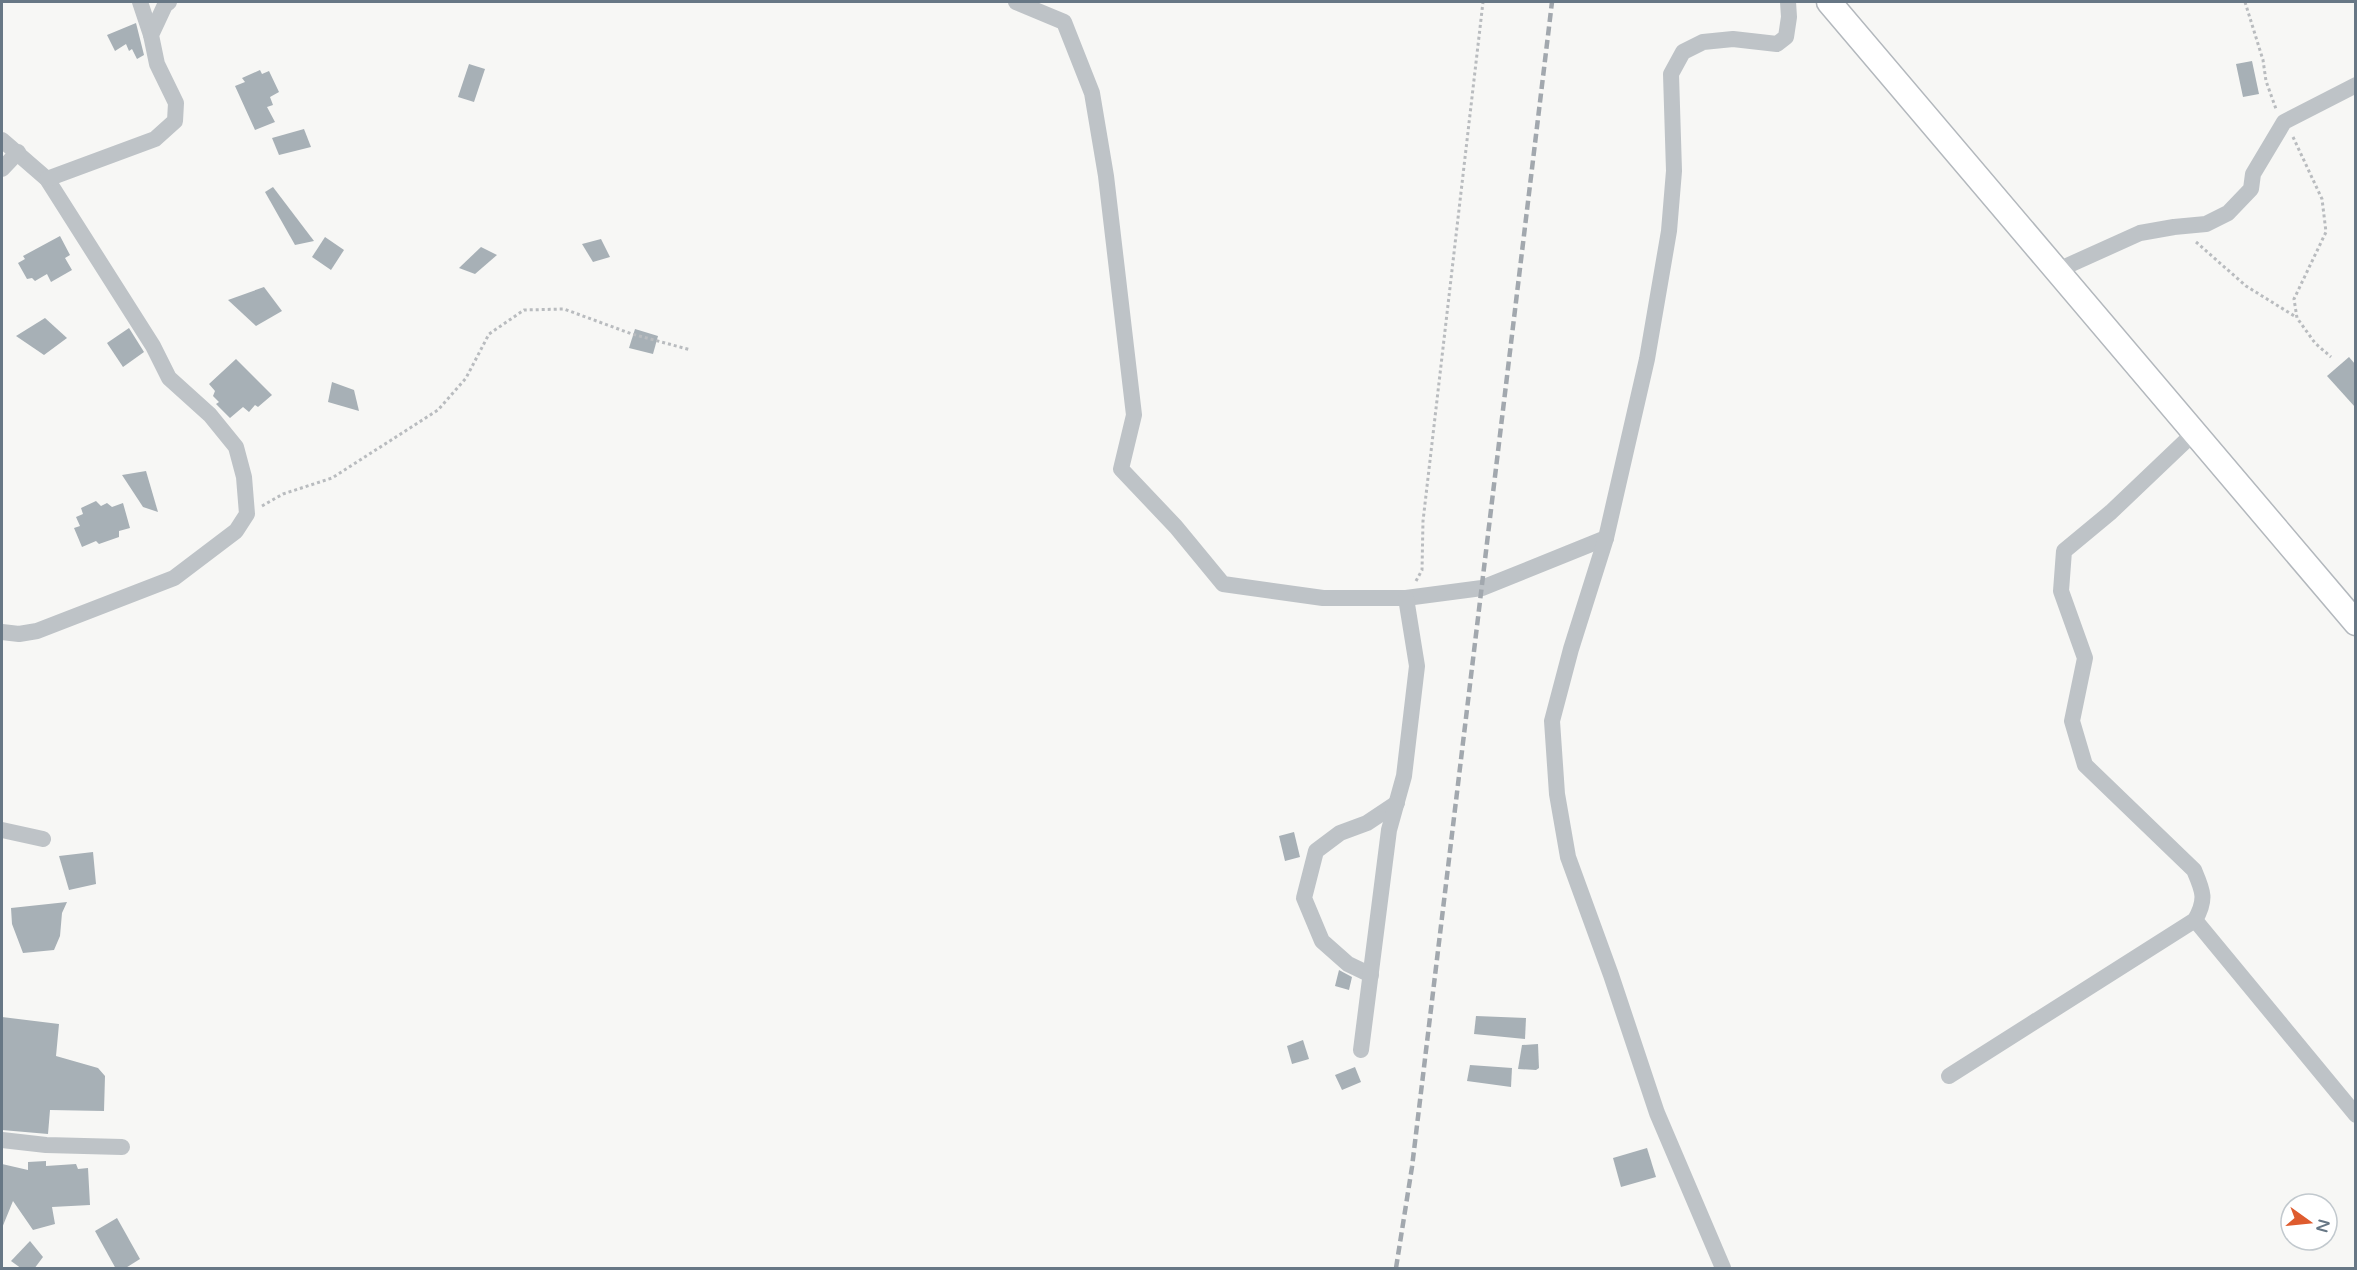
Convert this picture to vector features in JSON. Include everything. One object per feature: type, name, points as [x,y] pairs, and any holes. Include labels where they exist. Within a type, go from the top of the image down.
[{"type":"main road","points":[[1829,2],[2355,623]]},
{"type":"street","points":[[47,179],[155,139],[175,121],[176,103],[157,64],[151,35],[140,2]]},
{"type":"street","points":[[151,35],[165,5],[169,2]]},
{"type":"street","points":[[1016,2],[1064,22],[1092,93],[1106,176],[1134,415],[1121,469],[1176,527],[1223,584],[1323,598],[1406,598],[1482,588],[1606,538]]},
{"type":"street","points":[[1723,1269],[1657,1113],[1611,975],[1568,857],[1557,794],[1552,721],[1571,649],[1606,538],[1647,358],[1669,231],[1674,171],[1671,74],[1683,52],[1703,42],[1733,39],[1777,44],[1786,37],[1788,2]]},
{"type":"street","points":[[2058,270],[2140,233],[2206,224],[2228,213],[2251,189],[2253,174],[2284,122],[2355,85]]},
{"type":"street","points":[[2,140],[47,179],[153,346],[169,378],[210,415],[236,447],[244,477],[247,514],[236,531],[174,578],[37,631],[19,634],[2,632]]},
{"type":"street","points":[[2,169],[18,152]]},
{"type":"street","points":[[1948,1076],[2195,920],[2202,906],[2203,891],[2194,870],[2085,765],[2072,721],[2085,658],[2061,591],[2064,551],[2111,512],[2194,432]]},
{"type":"street","points":[[1361,1050],[1389,830],[1404,776],[1417,666],[1406,598]]},
{"type":"street","points":[[1371,975],[1348,964],[1322,941],[1304,898],[1316,851],[1340,833],[1367,823],[1397,803]]},
{"type":"street","points":[[2,830],[43,839]]},
{"type":"street","points":[[2195,920],[2355,1115]]},
{"type":"street","points":[[2,1140],[46,1145],[122,1147]]},
{"type":"path","points":[[1406,598],[1422,570],[1423,521],[1483,2]]},
{"type":"path","points":[[2245,2],[2278,116],[2298,146],[2322,200],[2326,232],[2294,299],[2297,318]]},
{"type":"path","points":[[2184,227],[2201,248],[2246,286],[2297,318],[2315,343],[2331,357]]},
{"type":"path","points":[[247,514],[283,494],[332,478],[438,411],[466,378],[489,334],[524,310],[564,309],[632,334],[691,350]]},
{"type":"building","points":[[136,23],[144,55],[137,59],[132,49],[129,51],[126,44],[115,51],[107,35]]},
{"type":"building","points":[[2252,61],[2259,94],[2243,97],[2236,64]]},
{"type":"building","points":[[469,64],[485,69],[474,102],[458,97]]},
{"type":"building","points":[[260,70],[262,74],[269,71],[279,92],[270,97],[273,105],[267,107],[275,122],[255,130],[235,86],[245,82],[242,78]]},
{"type":"building","points":[[304,129],[311,147],[279,155],[272,138]]},
{"type":"building","points":[[273,187],[314,241],[295,245],[265,192]]},
{"type":"building","points":[[60,236],[70,255],[65,258],[72,270],[51,282],[47,274],[35,281],[32,278],[27,279],[18,263],[25,259],[23,256]]},
{"type":"building","points":[[325,237],[344,250],[331,270],[312,257]]},
{"type":"building","points":[[601,239],[610,257],[593,262],[582,244]]},
{"type":"building","points":[[481,247],[497,255],[475,274],[459,268]]},
{"type":"building","points":[[264,287],[282,311],[256,326],[228,300]]},
{"type":"building","points":[[45,318],[67,338],[44,355],[16,336]]},
{"type":"building","points":[[129,328],[144,352],[123,367],[107,343]]},
{"type":"building","points":[[635,329],[658,336],[653,354],[629,348]]},
{"type":"building","points":[[2349,357],[2355,364],[2355,407],[2327,376]]},
{"type":"building","points":[[236,359],[272,395],[258,407],[255,405],[249,412],[243,407],[230,418],[216,404],[219,402],[213,396],[215,391],[209,384]]},
{"type":"building","points":[[332,382],[354,390],[359,411],[328,402]]},
{"type":"building","points":[[146,471],[158,512],[143,507],[122,475]]},
{"type":"building","points":[[96,501],[101,506],[107,503],[112,507],[123,503],[130,528],[119,531],[119,537],[99,544],[96,541],[82,547],[74,528],[80,526],[76,517],[83,514],[81,508]]},
{"type":"building","points":[[1294,832],[1300,857],[1285,861],[1279,836]]},
{"type":"building","points":[[93,852],[96,884],[69,890],[59,856]]},
{"type":"building","points":[[67,902],[62,913],[60,936],[54,950],[23,953],[12,924],[11,908]]},
{"type":"building","points":[[1339,970],[1352,977],[1349,990],[1335,986]]},
{"type":"building","points":[[1476,1016],[1526,1018],[1525,1039],[1474,1034]]},
{"type":"building","points":[[2,1017],[59,1024],[56,1056],[98,1068],[105,1076],[104,1111],[50,1110],[48,1134],[2,1130]]},
{"type":"building","points":[[1303,1040],[1309,1059],[1292,1064],[1287,1046]]},
{"type":"building","points":[[1538,1044],[1539,1068],[1536,1070],[1518,1069],[1522,1045]]},
{"type":"building","points":[[1470,1065],[1512,1068],[1511,1087],[1467,1081]]},
{"type":"building","points":[[1355,1067],[1361,1082],[1342,1090],[1335,1075]]},
{"type":"building","points":[[1647,1148],[1656,1177],[1621,1187],[1613,1158]]},
{"type":"building","points":[[46,1161],[46,1166],[76,1164],[78,1169],[88,1168],[90,1205],[52,1207],[55,1224],[33,1230],[13,1201],[2,1228],[2,1164],[28,1170],[28,1162]]},
{"type":"building","points":[[117,1218],[140,1259],[124,1269],[116,1269],[95,1231]]},
{"type":"building","points":[[30,1241],[43,1257],[34,1269],[22,1269],[11,1261]]},
{"type":"railway","points":[[1396,1268],[1412,1167],[1552,2]]}]
